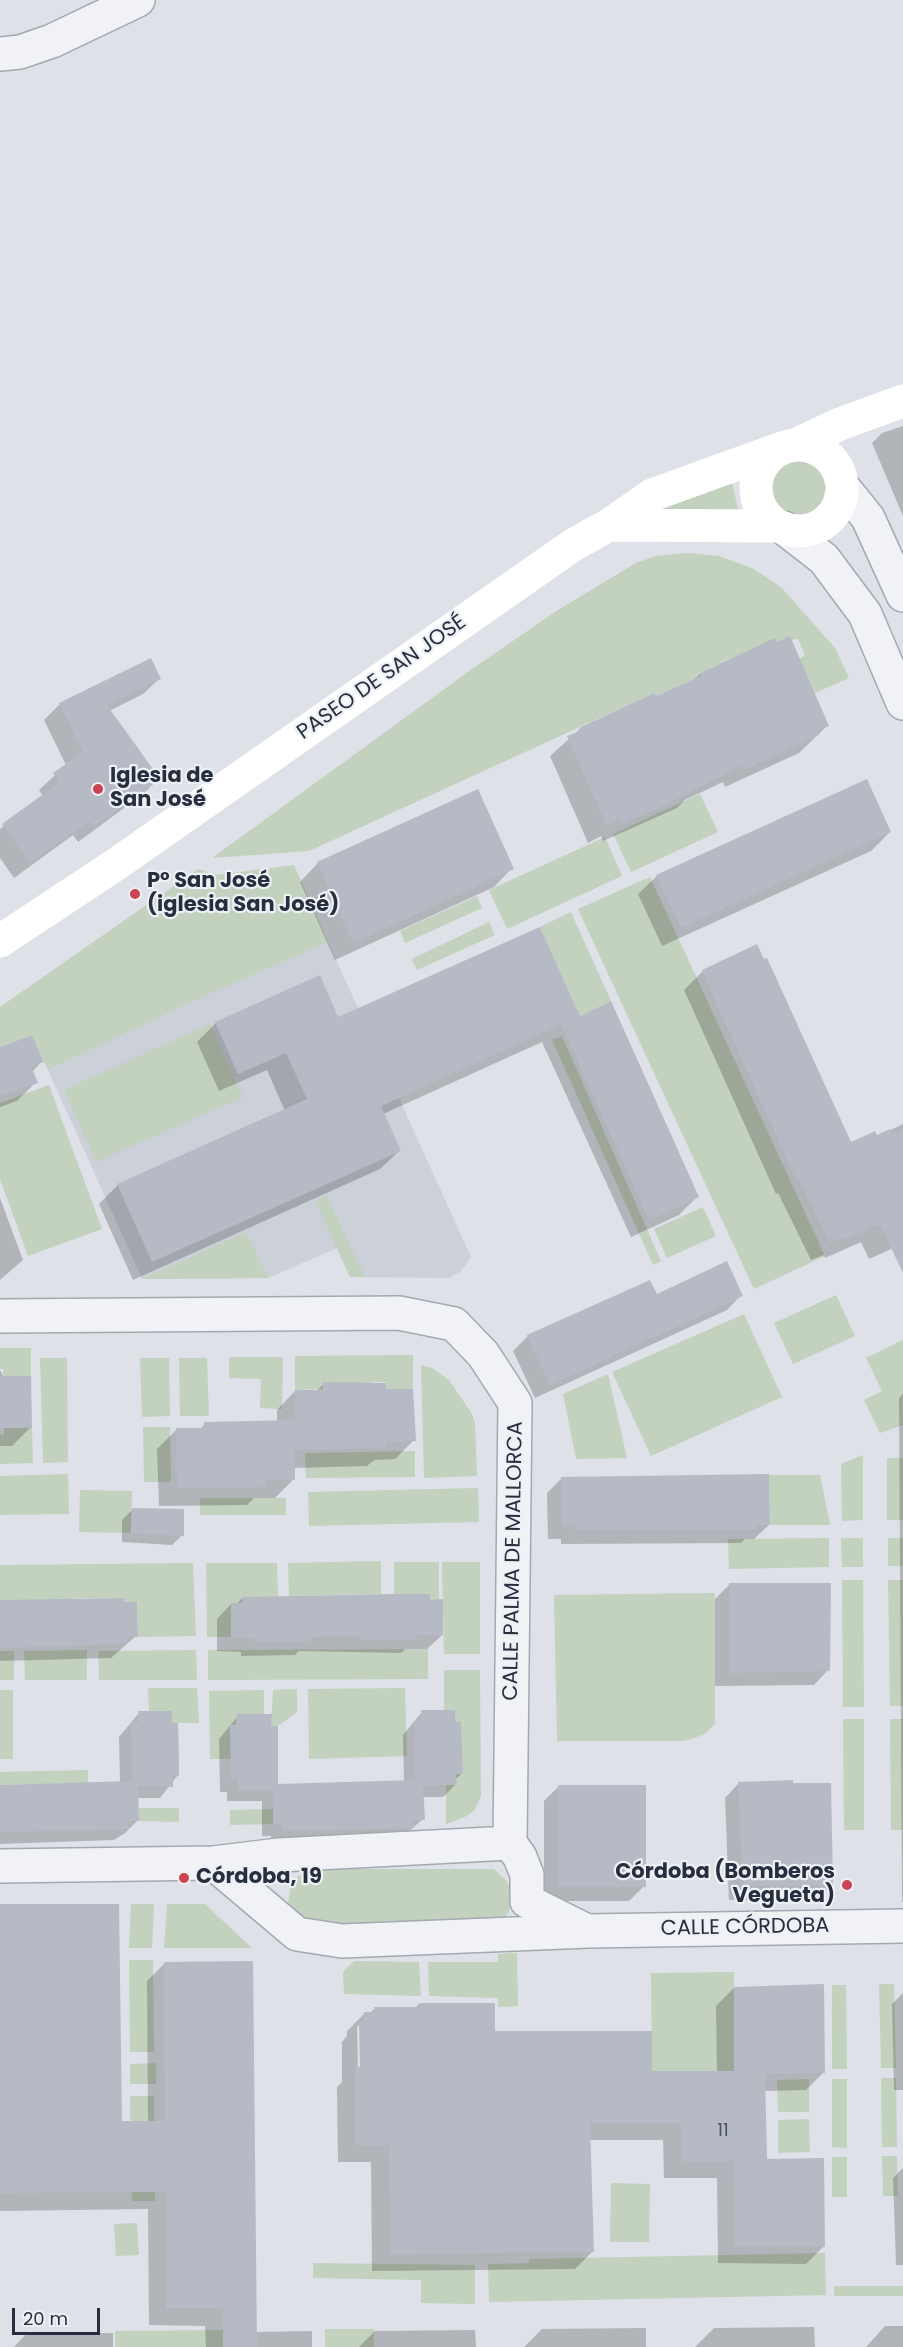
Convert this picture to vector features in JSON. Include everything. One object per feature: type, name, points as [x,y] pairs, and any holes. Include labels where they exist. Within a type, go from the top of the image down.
[{"type":"street","points":[[0,54],[20,52],[52,41],[138,0]]},
{"type":"street","name":"PASEO DE SAN JOSÉ","points":[[0,941],[115,865],[573,545],[609,525],[652,495],[788,446],[903,401]]},
{"type":"street","points":[[903,595],[868,518],[843,487],[840,472],[827,456],[809,446],[788,446],[761,466],[756,493],[760,506],[781,527],[824,559],[865,614],[903,703]]},
{"type":"street","points":[[609,525],[781,527],[798,531],[812,530],[825,523],[835,513],[843,487]]},
{"type":"street","name":"CALLE PALMA DE MALLORCA","points":[[0,1316],[399,1313],[454,1324],[483,1354],[515,1402],[510,1843]]},
{"type":"street","points":[[0,1866],[213,1863],[279,1855],[510,1843],[520,1857],[527,1875],[527,1901],[523,1918],[512,1935]]},
{"type":"street","name":"CALLE CÓRDOBA","points":[[213,1863],[297,1934],[342,1941],[588,1931],[903,1926]]},
{"type":"street","name":"CALLE CÓRDOBA","points":[[527,1901],[588,1931]]},
{"type":"shaded area","points":[[328,942],[471,1257],[461,1271],[449,1278],[350,1277],[337,1248],[268,1278],[142,1279],[48,1070],[185,1005]]},
{"type":"green space","points":[[791,461],[803,461],[817,469],[825,483],[823,500],[817,509],[803,517],[791,517],[774,505],[769,495],[769,483],[781,466]]},
{"type":"green space","points":[[732,482],[740,518],[651,512]]},
{"type":"green space","points":[[686,553],[719,556],[752,568],[781,587],[835,648],[849,678],[815,693],[799,659],[805,655],[798,639],[777,642],[775,638],[735,666],[731,658],[700,673],[701,676],[656,696],[654,693],[309,851],[212,858],[472,669],[558,610],[636,563],[656,556]]},
{"type":"green space","points":[[700,794],[718,832],[631,872],[613,834]]},
{"type":"green space","points":[[605,837],[622,876],[507,929],[489,890]]},
{"type":"green space","points":[[294,865],[328,942],[185,1005],[48,1070],[32,1035],[0,1047],[0,1007],[198,869],[216,875]]},
{"type":"green space","points":[[650,877],[825,1256],[754,1289],[578,909]]},
{"type":"green space","points":[[477,896],[482,908],[405,943],[400,931]]},
{"type":"green space","points":[[571,912],[611,1001],[580,1016],[540,927]]},
{"type":"green space","points":[[489,922],[495,935],[417,970],[412,959]]},
{"type":"green space","points":[[210,1024],[243,1097],[96,1162],[64,1090]]},
{"type":"green space","points":[[562,1036],[661,1261],[653,1265],[552,1040]]},
{"type":"green space","points":[[49,1085],[102,1229],[28,1256],[0,1179],[0,1103]]},
{"type":"green space","points":[[327,1195],[365,1277],[350,1277],[315,1201]]},
{"type":"green space","points":[[703,1207],[716,1236],[667,1258],[654,1229]]},
{"type":"green space","points":[[246,1232],[268,1278],[142,1279]]},
{"type":"green space","points":[[836,1295],[855,1336],[793,1364],[774,1323]]},
{"type":"green space","points":[[744,1314],[782,1397],[651,1456],[612,1372]]},
{"type":"green space","points":[[903,1340],[903,1425],[880,1433],[864,1400],[882,1391],[866,1358]]},
{"type":"green space","points":[[0,1348],[31,1348],[31,1376],[3,1376],[3,1369],[0,1369]]},
{"type":"green space","points":[[413,1355],[413,1389],[386,1389],[386,1382],[370,1382],[369,1387],[295,1390],[295,1356]]},
{"type":"green space","points":[[229,1357],[283,1357],[282,1409],[260,1408],[261,1379],[229,1378]]},
{"type":"green space","points":[[40,1358],[67,1358],[68,1462],[43,1463]]},
{"type":"green space","points":[[140,1358],[169,1358],[170,1416],[142,1417]]},
{"type":"green space","points":[[179,1358],[207,1358],[209,1416],[180,1416]]},
{"type":"green space","points":[[421,1365],[432,1368],[449,1380],[472,1414],[475,1423],[477,1476],[424,1478]]},
{"type":"green space","points":[[608,1374],[627,1458],[576,1459],[563,1394]]},
{"type":"green space","points":[[143,1427],[170,1427],[171,1482],[144,1482]]},
{"type":"green space","points":[[4,1428],[32,1428],[33,1463],[0,1464],[0,1435],[4,1435]]},
{"type":"green space","points":[[415,1451],[415,1477],[306,1478],[305,1453]]},
{"type":"green space","points":[[863,1455],[863,1520],[842,1521],[841,1464]]},
{"type":"green space","points":[[887,1458],[903,1458],[903,1520],[887,1520]]},
{"type":"green space","points":[[68,1474],[69,1514],[0,1515],[0,1476]]},
{"type":"green space","points":[[769,1475],[820,1475],[830,1525],[770,1525]]},
{"type":"green space","points":[[478,1488],[479,1522],[309,1526],[308,1492]]},
{"type":"green space","points":[[80,1490],[132,1491],[131,1533],[79,1532]]},
{"type":"green space","points":[[200,1498],[286,1498],[286,1515],[200,1515]]},
{"type":"green space","points":[[829,1538],[829,1567],[729,1569],[728,1539]]},
{"type":"green space","points":[[841,1538],[863,1538],[863,1567],[842,1567]]},
{"type":"green space","points":[[888,1538],[903,1538],[903,1566],[888,1566]]},
{"type":"green space","points":[[381,1561],[381,1594],[289,1596],[288,1563]]},
{"type":"green space","points":[[394,1562],[439,1562],[439,1600],[430,1600],[429,1594],[394,1594]]},
{"type":"green space","points":[[442,1562],[480,1562],[480,1654],[444,1654]]},
{"type":"green space","points":[[193,1563],[196,1636],[138,1637],[137,1602],[124,1602],[124,1598],[73,1598],[73,1604],[0,1600],[0,1565]]},
{"type":"green space","points":[[206,1563],[277,1563],[278,1597],[242,1597],[242,1603],[231,1603],[231,1637],[207,1637]]},
{"type":"green space","points":[[842,1580],[863,1580],[864,1707],[843,1707]]},
{"type":"green space","points":[[888,1580],[903,1580],[903,1706],[890,1706]]},
{"type":"green space","points":[[715,1593],[715,1724],[703,1735],[684,1741],[557,1741],[554,1595]]},
{"type":"green space","points":[[428,1649],[428,1679],[208,1680],[208,1650]]},
{"type":"green space","points":[[87,1650],[87,1680],[25,1680],[24,1651]]},
{"type":"green space","points":[[196,1650],[197,1680],[99,1680],[98,1651]]},
{"type":"green space","points":[[0,1651],[14,1651],[14,1680],[0,1680]]},
{"type":"green space","points":[[444,1670],[480,1670],[481,1796],[475,1810],[465,1817],[446,1824],[446,1785],[456,1785],[456,1774],[462,1774],[461,1722],[456,1722],[455,1710],[444,1710]]},
{"type":"green space","points":[[148,1688],[197,1688],[199,1723],[172,1723],[172,1712],[149,1711]]},
{"type":"green space","points":[[405,1688],[407,1756],[309,1759],[308,1689]]},
{"type":"green space","points":[[297,1689],[297,1712],[278,1726],[271,1726],[273,1690]]},
{"type":"green space","points":[[0,1690],[13,1690],[13,1759],[0,1759]]},
{"type":"green space","points":[[264,1690],[264,1714],[237,1714],[231,1759],[210,1759],[209,1691]]},
{"type":"green space","points":[[843,1719],[864,1719],[864,1830],[844,1830]]},
{"type":"green space","points":[[890,1719],[903,1719],[903,1830],[891,1830]]},
{"type":"green space","points":[[88,1770],[88,1783],[0,1785],[0,1772]]},
{"type":"green space","points":[[139,1808],[179,1808],[179,1822],[139,1821]]},
{"type":"green space","points":[[273,1809],[273,1824],[230,1825],[230,1810]]},
{"type":"green space","points":[[309,1869],[494,1869],[510,1887],[512,1904],[505,1919],[315,1932],[288,1905],[290,1888],[295,1879]]},
{"type":"green space","points":[[131,1904],[154,1904],[152,1948],[129,1948]]},
{"type":"green space","points":[[167,1904],[205,1904],[252,1948],[164,1948]]},
{"type":"green space","points":[[517,1953],[518,2006],[498,2007],[498,1998],[429,1996],[428,1962],[498,1962],[498,1954]]},
{"type":"green space","points":[[129,1960],[153,1960],[154,2052],[130,2052]]},
{"type":"green space","points":[[354,1961],[419,1962],[421,1996],[344,1994],[343,1972]]},
{"type":"green space","points":[[734,1972],[734,2079],[652,2071],[651,1973]]},
{"type":"green space","points":[[879,1984],[894,1984],[896,2068],[881,2068]]},
{"type":"green space","points":[[832,1985],[846,1985],[847,2069],[832,2069]]},
{"type":"green space","points":[[156,2063],[156,2084],[130,2084],[130,2064]]},
{"type":"green space","points":[[881,2078],[896,2078],[897,2147],[882,2147]]},
{"type":"green space","points":[[809,2079],[809,2112],[778,2112],[777,2080]]},
{"type":"green space","points":[[832,2079],[847,2079],[847,2148],[832,2147]]},
{"type":"green space","points":[[130,2096],[154,2096],[155,2201],[132,2201]]},
{"type":"green space","points":[[809,2119],[810,2152],[778,2153],[778,2120]]},
{"type":"green space","points":[[882,2156],[897,2156],[898,2196],[883,2196]]},
{"type":"green space","points":[[832,2157],[847,2157],[847,2197],[832,2197]]},
{"type":"green space","points":[[611,2183],[650,2184],[649,2242],[610,2242]]},
{"type":"green space","points":[[137,2223],[139,2255],[116,2256],[114,2224]]},
{"type":"green space","points":[[825,2253],[826,2295],[489,2302],[488,2264],[529,2263],[529,2259]]},
{"type":"green space","points":[[313,2263],[475,2265],[475,2304],[421,2303],[421,2280],[313,2278]]},
{"type":"green space","points":[[834,2286],[903,2286],[903,2296],[834,2296]]},
{"type":"green space","points":[[325,2329],[374,2329],[374,2347],[325,2347]]},
{"type":"green space","points":[[223,2330],[223,2347],[115,2347],[115,2331]]},
{"type":"building","points":[[790,636],[829,726],[817,731],[819,735],[744,770],[742,765],[667,804],[622,824],[620,819],[607,826],[567,736],[580,731],[579,728],[654,693],[656,696],[701,676],[700,673],[775,638],[777,642]]},
{"type":"building","points":[[151,658],[161,679],[107,705],[160,779],[94,827],[89,821],[30,863],[2,824],[60,782],[53,773],[83,752],[59,703]]},
{"type":"building","points":[[867,779],[891,832],[681,928],[656,875]]},
{"type":"building","points":[[478,789],[514,869],[353,943],[317,862]]},
{"type":"building","points":[[540,927],[580,1016],[611,1001],[699,1197],[649,1220],[561,1024],[381,1106],[401,1151],[152,1262],[117,1184],[307,1099],[286,1053],[238,1074],[215,1022],[320,975],[338,1017]]},
{"type":"building","points":[[757,944],[764,959],[767,958],[851,1142],[875,1131],[877,1135],[890,1129],[892,1134],[903,1129],[903,1273],[880,1224],[844,1240],[842,1237],[830,1243],[797,1176],[795,1177],[721,1013],[702,970]]},
{"type":"building","points":[[32,1035],[44,1062],[31,1066],[38,1083],[0,1096],[0,1047]]},
{"type":"building","points":[[727,1261],[743,1296],[550,1385],[527,1335],[650,1280],[657,1294]]},
{"type":"building","points":[[0,1376],[31,1376],[32,1428],[0,1428]]},
{"type":"building","points":[[323,1382],[386,1383],[386,1389],[413,1389],[416,1441],[387,1442],[387,1448],[295,1450],[295,1480],[267,1480],[267,1487],[177,1488],[176,1428],[204,1428],[204,1422],[295,1420],[295,1390],[323,1390]]},
{"type":"building","points":[[769,1474],[770,1525],[757,1525],[757,1529],[575,1530],[575,1525],[562,1525],[561,1477]]},
{"type":"building","points":[[132,1508],[184,1509],[184,1536],[131,1533]]},
{"type":"building","points":[[729,1583],[831,1583],[830,1671],[729,1673]]},
{"type":"building","points":[[430,1594],[430,1600],[443,1599],[443,1635],[416,1635],[417,1640],[360,1640],[360,1636],[311,1637],[311,1641],[255,1642],[255,1638],[231,1637],[231,1603],[242,1603],[242,1597]]},
{"type":"building","points":[[124,1598],[124,1602],[137,1602],[138,1637],[127,1637],[127,1644],[0,1648],[0,1600]]},
{"type":"building","points":[[421,1710],[455,1710],[456,1722],[461,1722],[463,1774],[456,1774],[457,1785],[423,1785],[425,1820],[413,1820],[414,1828],[283,1831],[282,1824],[273,1824],[273,1790],[238,1790],[238,1780],[231,1780],[230,1725],[237,1725],[237,1714],[272,1714],[271,1726],[278,1726],[278,1784],[415,1780],[415,1721],[421,1721]]},
{"type":"building","points":[[138,1711],[172,1711],[172,1723],[178,1723],[179,1758],[179,1776],[173,1776],[173,1787],[138,1786],[139,1821],[128,1821],[128,1829],[0,1832],[0,1785],[132,1781],[131,1723],[138,1723]]},
{"type":"building","points":[[793,1780],[793,1783],[831,1783],[833,1886],[743,1886],[738,1782]]},
{"type":"building","points":[[558,1785],[646,1785],[646,1887],[558,1887]]},
{"type":"building","points":[[0,1904],[119,1904],[122,2121],[165,2121],[164,1962],[253,1961],[257,2347],[223,2347],[223,2308],[166,2308],[166,2192],[0,2193]]},
{"type":"building","points":[[824,1984],[825,2073],[765,2074],[767,2159],[824,2158],[825,2247],[735,2246],[734,2161],[681,2161],[681,2123],[590,2123],[594,2252],[390,2254],[389,2145],[355,2145],[355,2068],[360,2067],[359,2022],[364,2022],[364,2012],[375,2012],[374,2007],[419,2007],[419,2003],[495,2003],[495,2031],[652,2031],[652,2071],[734,2071],[734,1987]]},
{"type":"place","name":"Iglesia de San José","points":[[98,789]]},
{"type":"place","name":"Pº San José (iglesia San José)","points":[[135,894]]},
{"type":"place","name":"Córdoba, 19","points":[[184,1878]]},
{"type":"place","name":"Córdoba (Bomberos Vegueta)","points":[[847,1885]]}]
